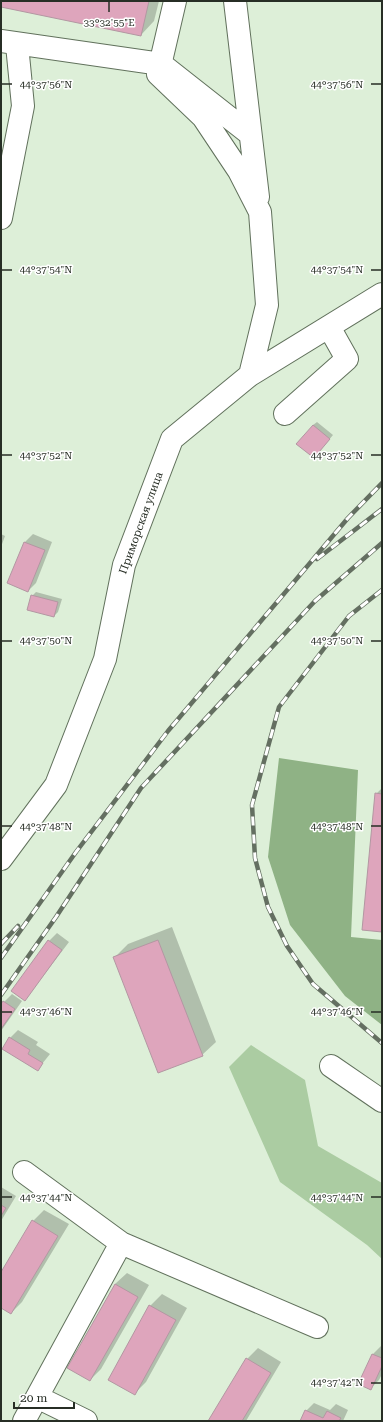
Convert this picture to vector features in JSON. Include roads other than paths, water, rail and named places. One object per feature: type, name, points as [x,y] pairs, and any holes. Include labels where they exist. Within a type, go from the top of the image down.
[{"type":"street","points":[[175,1],[158,74],[203,117],[239,171],[260,212]]},
{"type":"street","points":[[234,1],[260,212],[267,304],[250,375]]},
{"type":"street","points":[[1,218],[23,106],[9,43],[161,64],[250,134]]},
{"type":"street","name":"Приморская улица","points":[[1,859],[56,786],[105,659],[124,565],[172,440],[250,375],[382,294]]},
{"type":"street","points":[[285,414],[347,359],[329,327]]},
{"type":"street","points":[[331,1066],[382,1102]]},
{"type":"street","points":[[24,1172],[121,1243],[317,1327]]},
{"type":"street","points":[[24,1421],[121,1243]]},
{"type":"street","points":[[37,1397],[86,1421]]},
{"type":"railway","points":[[1,958],[76,852],[168,731],[348,518],[382,483]]},
{"type":"railway","points":[[317,559],[382,509]]},
{"type":"railway","points":[[1,995],[56,917],[141,788],[315,601],[382,543]]},
{"type":"railway","points":[[382,590],[349,616],[279,707],[252,805],[255,858],[268,907],[287,946],[313,984],[382,1043]]},
{"type":"railway","points":[[1,944],[18,926]]}]
